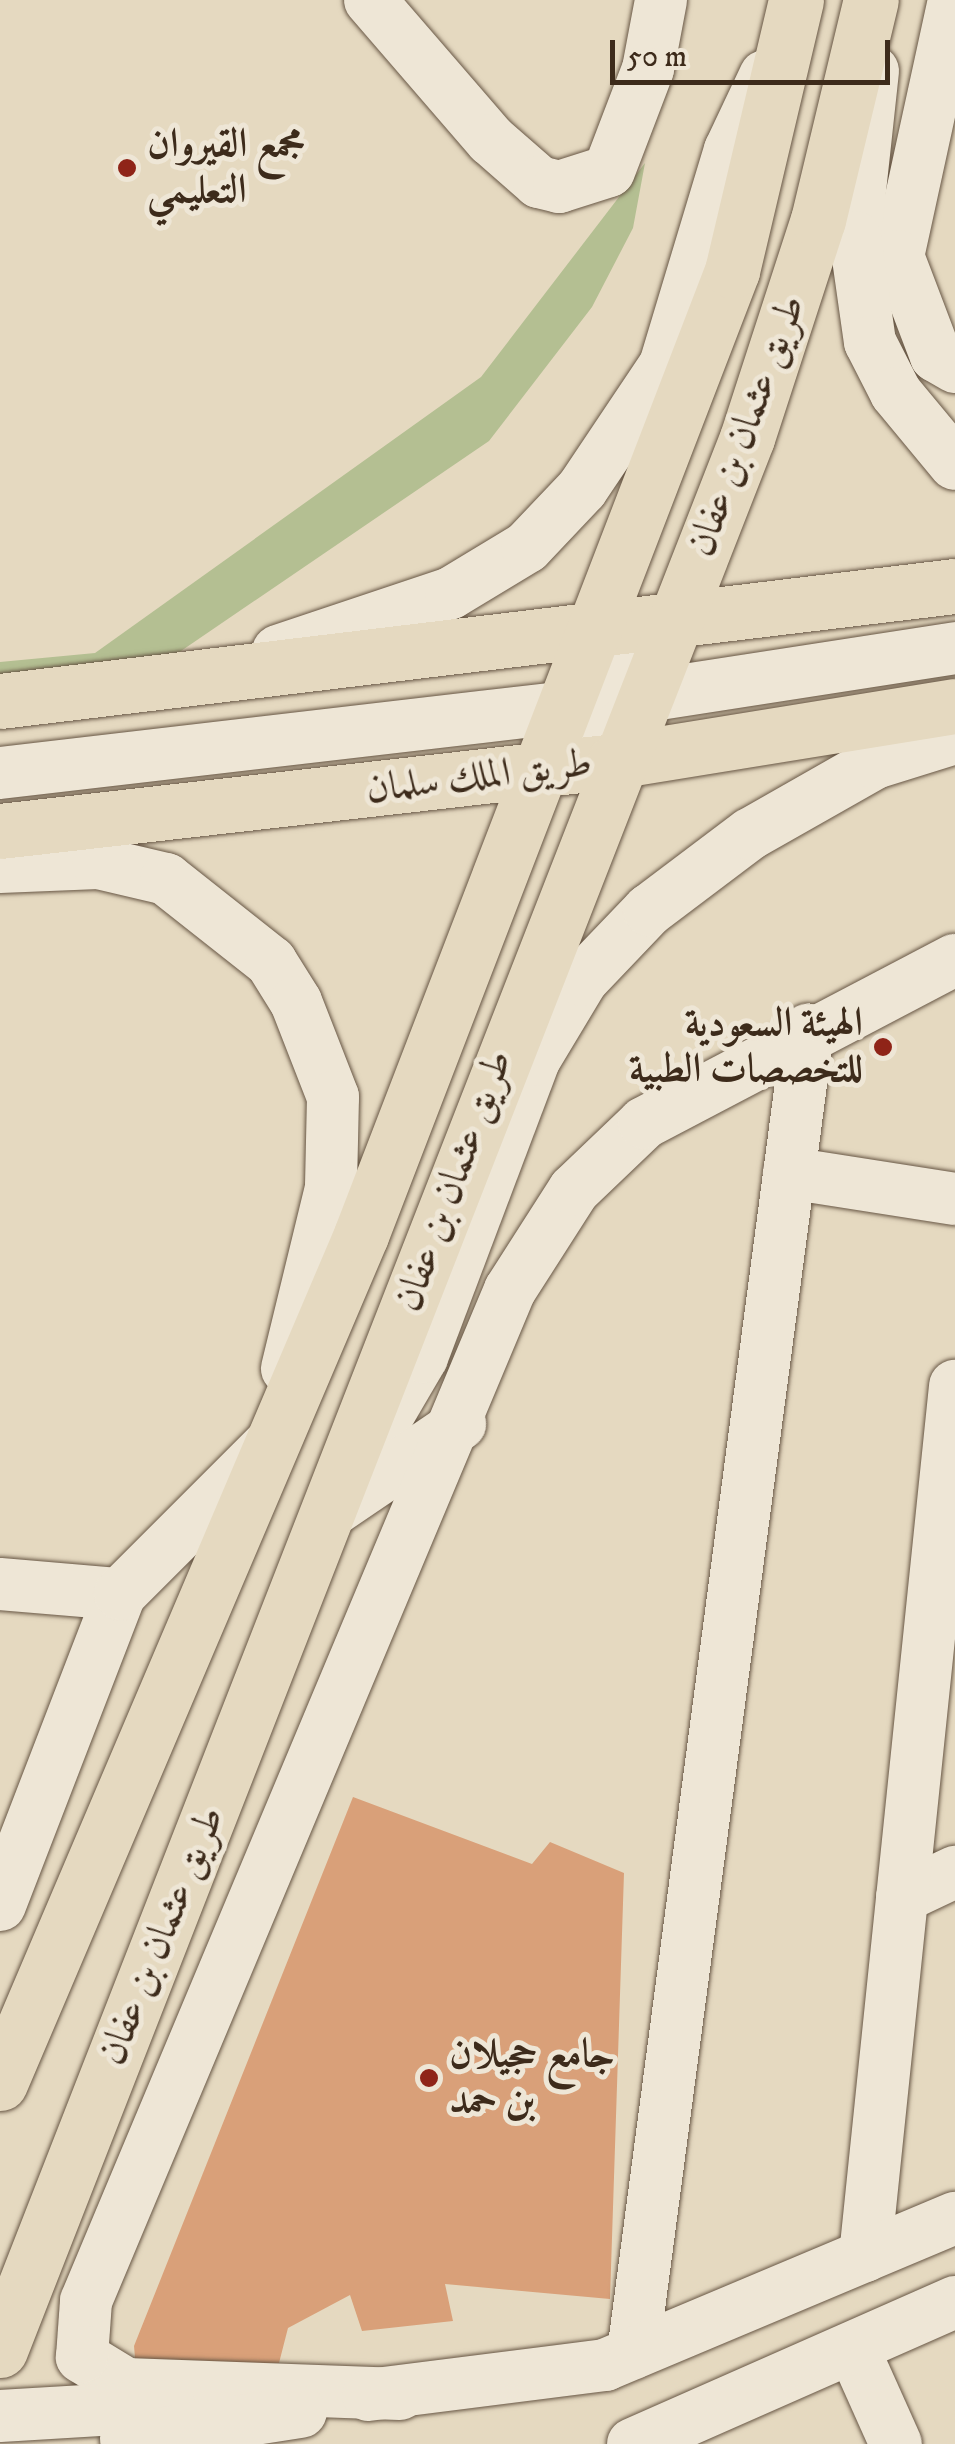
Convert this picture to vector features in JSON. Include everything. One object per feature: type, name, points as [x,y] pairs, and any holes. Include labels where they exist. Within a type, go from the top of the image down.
[{"type":"main road","name":"طريق عثمان بن عفان","points":[[0,2350],[332,1512],[615,762],[676,621],[776,358],[871,0]]},
{"type":"main road","name":"طريق عثمان بن عفان","points":[[0,2083],[268,1448],[540,771],[558,708],[592,634],[732,271],[795,8]]},
{"type":"main road","points":[[0,701],[592,634],[955,586]]},
{"type":"main road","name":"طريق الملك سلمان","points":[[0,831],[615,762],[955,706]]},
{"type":"street","points":[[370,0],[492,140],[539,182],[570,187],[609,171],[648,69],[661,0]]},
{"type":"street","points":[[880,0],[856,237],[870,342],[896,393],[955,464]]},
{"type":"street","points":[[954,0],[898,256],[936,356],[955,367]]},
{"type":"street","points":[[170,682],[451,593],[527,546],[568,503],[665,365],[730,150],[795,8]]},
{"type":"street","points":[[0,773],[558,708],[676,621]]},
{"type":"street","points":[[540,771],[646,696],[955,648]]},
{"type":"street","points":[[332,1512],[422,1357],[534,1060],[582,980],[649,910],[750,834],[875,764],[955,738]]},
{"type":"street","points":[[0,866],[98,863],[166,879],[271,962],[319,1051],[334,1098],[331,1188],[268,1448],[120,1594],[0,1905]]},
{"type":"street","points":[[400,2394],[126,2384],[82,2357],[86,2300],[460,1424],[510,1290],[574,1190],[644,1123],[808,1030],[955,960]]},
{"type":"street","points":[[633,2353],[808,1030]]},
{"type":"street","points":[[789,1173],[955,1199]]},
{"type":"street","points":[[865,2256],[902,1897],[947,1540],[955,1386]]},
{"type":"street","points":[[332,1512],[460,1424]]},
{"type":"street","points":[[0,1584],[120,1594]]},
{"type":"street","points":[[902,1897],[955,1872]]},
{"type":"street","points":[[132,2012],[224,1976]]},
{"type":"street","points":[[51,2444],[170,2436],[633,2353],[955,2218]]},
{"type":"street","points":[[632,2444],[955,2302]]},
{"type":"street","points":[[854,2348],[896,2444]]},
{"type":"street","points":[[0,2416],[400,2394]]},
{"type":"green space","points":[[645,163],[633,228],[592,307],[489,441],[159,666],[0,681],[0,662],[95,653],[481,377]]},
{"type":"building","name":"جامع حجيلان بن حمد","points":[[353,1797],[532,1864],[550,1842],[624,1873],[610,2299],[445,2284],[453,2321],[362,2331],[350,2295],[288,2328],[279,2363],[136,2369],[134,2346]]},
{"type":"place","name":"مجمع القيروان التعليمي","points":[[127,168]]},
{"type":"place","name":"الهيئة السعودية للتخصصات الطبية","points":[[883,1047]]},
{"type":"place","name":"جامع حجيلان بن حمد","points":[[429,2078]]}]
